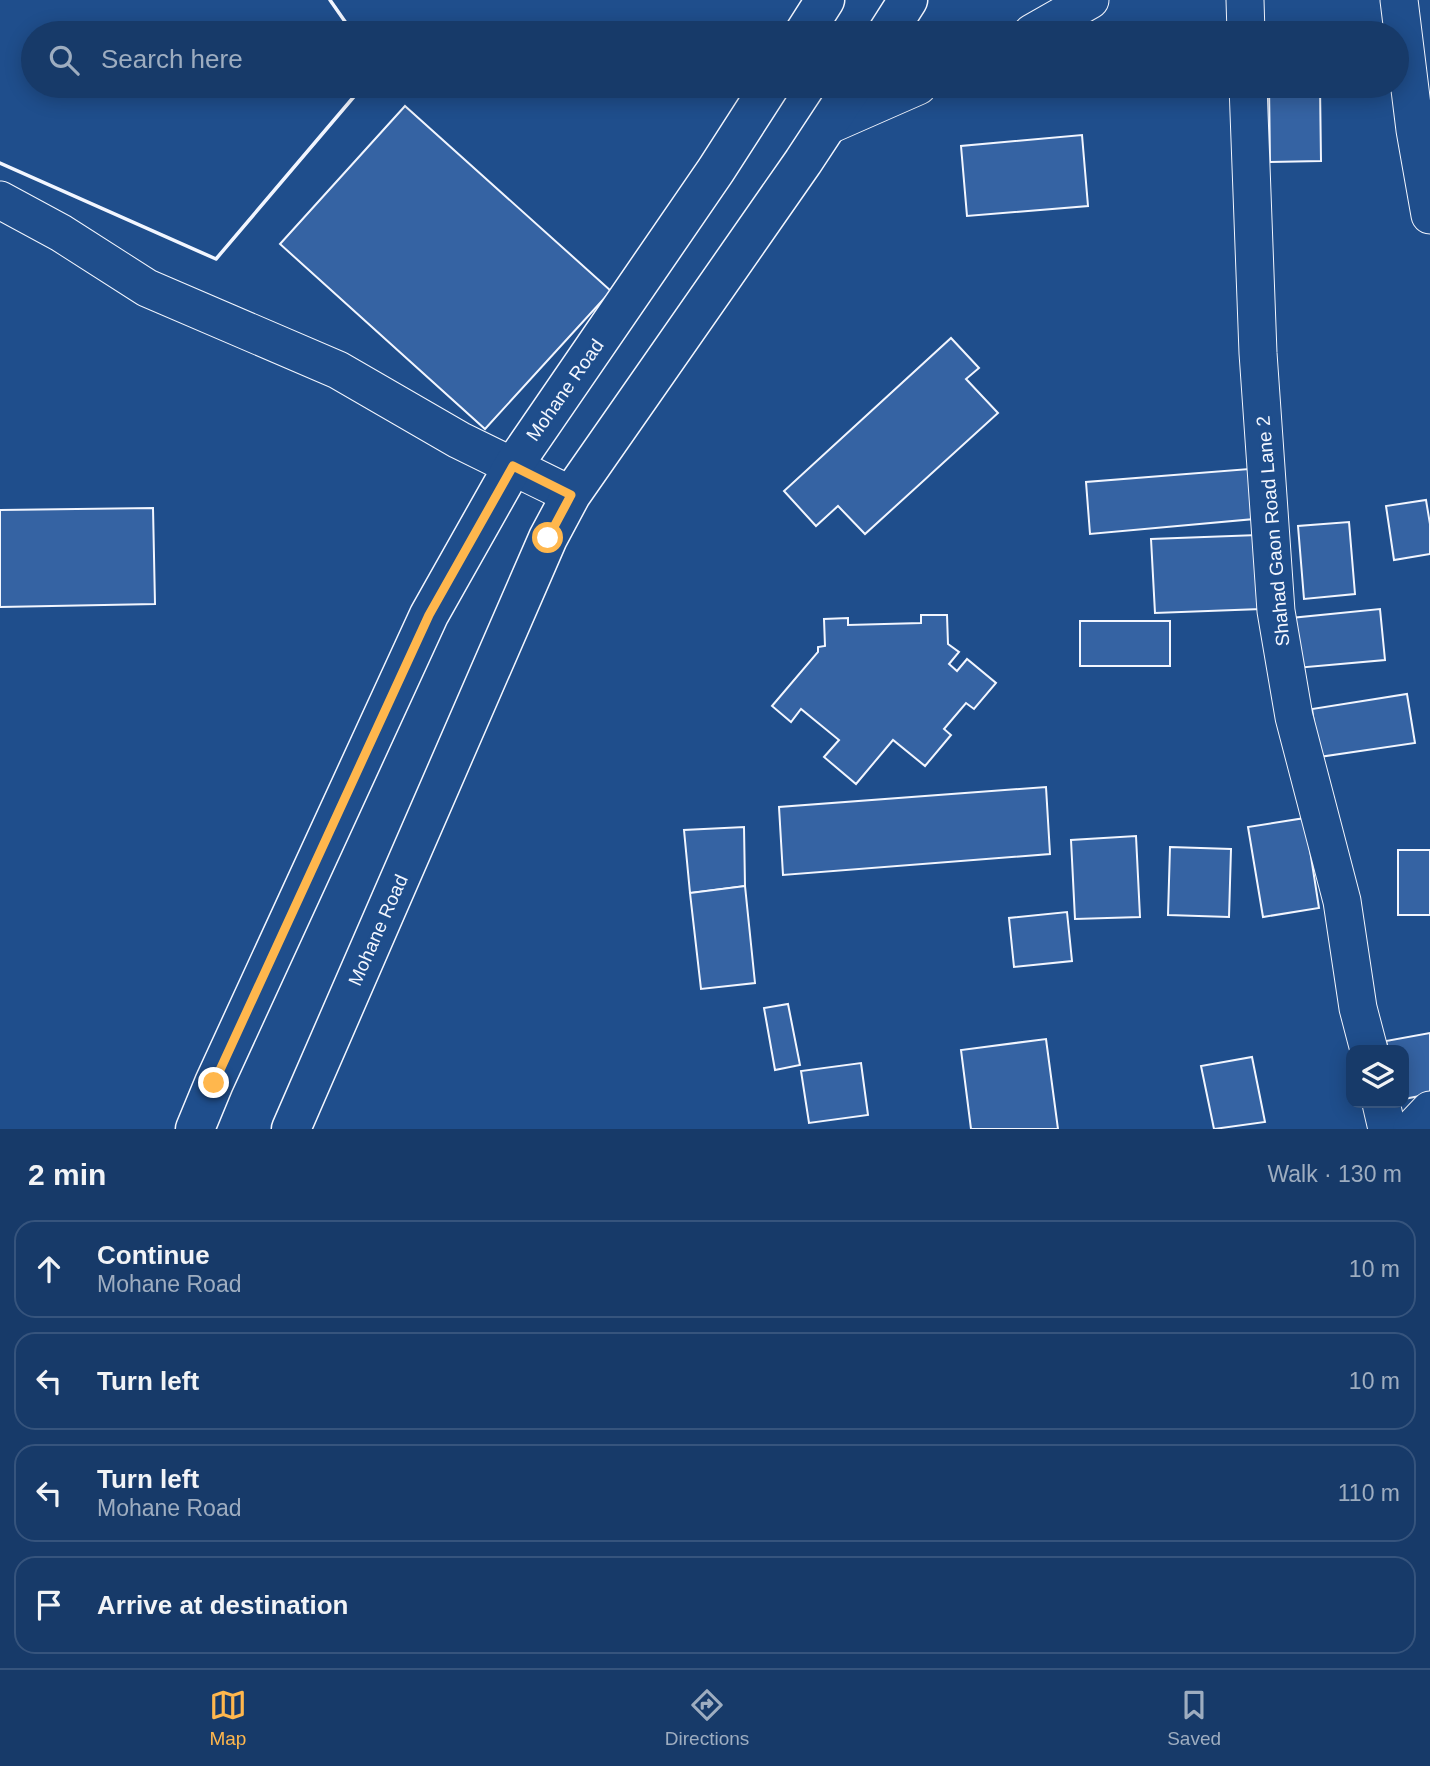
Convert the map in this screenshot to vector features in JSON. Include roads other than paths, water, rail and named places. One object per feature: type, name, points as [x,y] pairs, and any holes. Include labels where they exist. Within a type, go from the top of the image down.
[{"type":"main road","points":[[812,21],[825,0]]},
{"type":"main road","points":[[895,21],[908,0]]},
{"type":"main road","name":"Mohane Road","points":[[195,1129],[429,615],[513,466],[762,98]]},
{"type":"main road","name":"Mohane Road","points":[[291,1129],[548,538],[571,495],[846,98]]},
{"type":"street","points":[[1053,21],[1090,0]]},
{"type":"street","points":[[1245,0],[1246,21]]},
{"type":"street","points":[[1399,0],[1402,21]]},
{"type":"street","points":[[1409,81],[1430,215]]},
{"type":"street","points":[[828,126],[891,98]]},
{"type":"street","name":"Shahad Gaon Road Lane 2","points":[[1248,98],[1258,353],[1276,611],[1294,717],[1342,901],[1367,1045]]},
{"type":"street","points":[[0,200],[61,233],[147,288],[338,370],[459,440],[571,495]]},
{"type":"street","points":[[1382,1108],[1387,1129]]},
{"type":"street","points":[[1412,1129],[1430,1110]]}]
